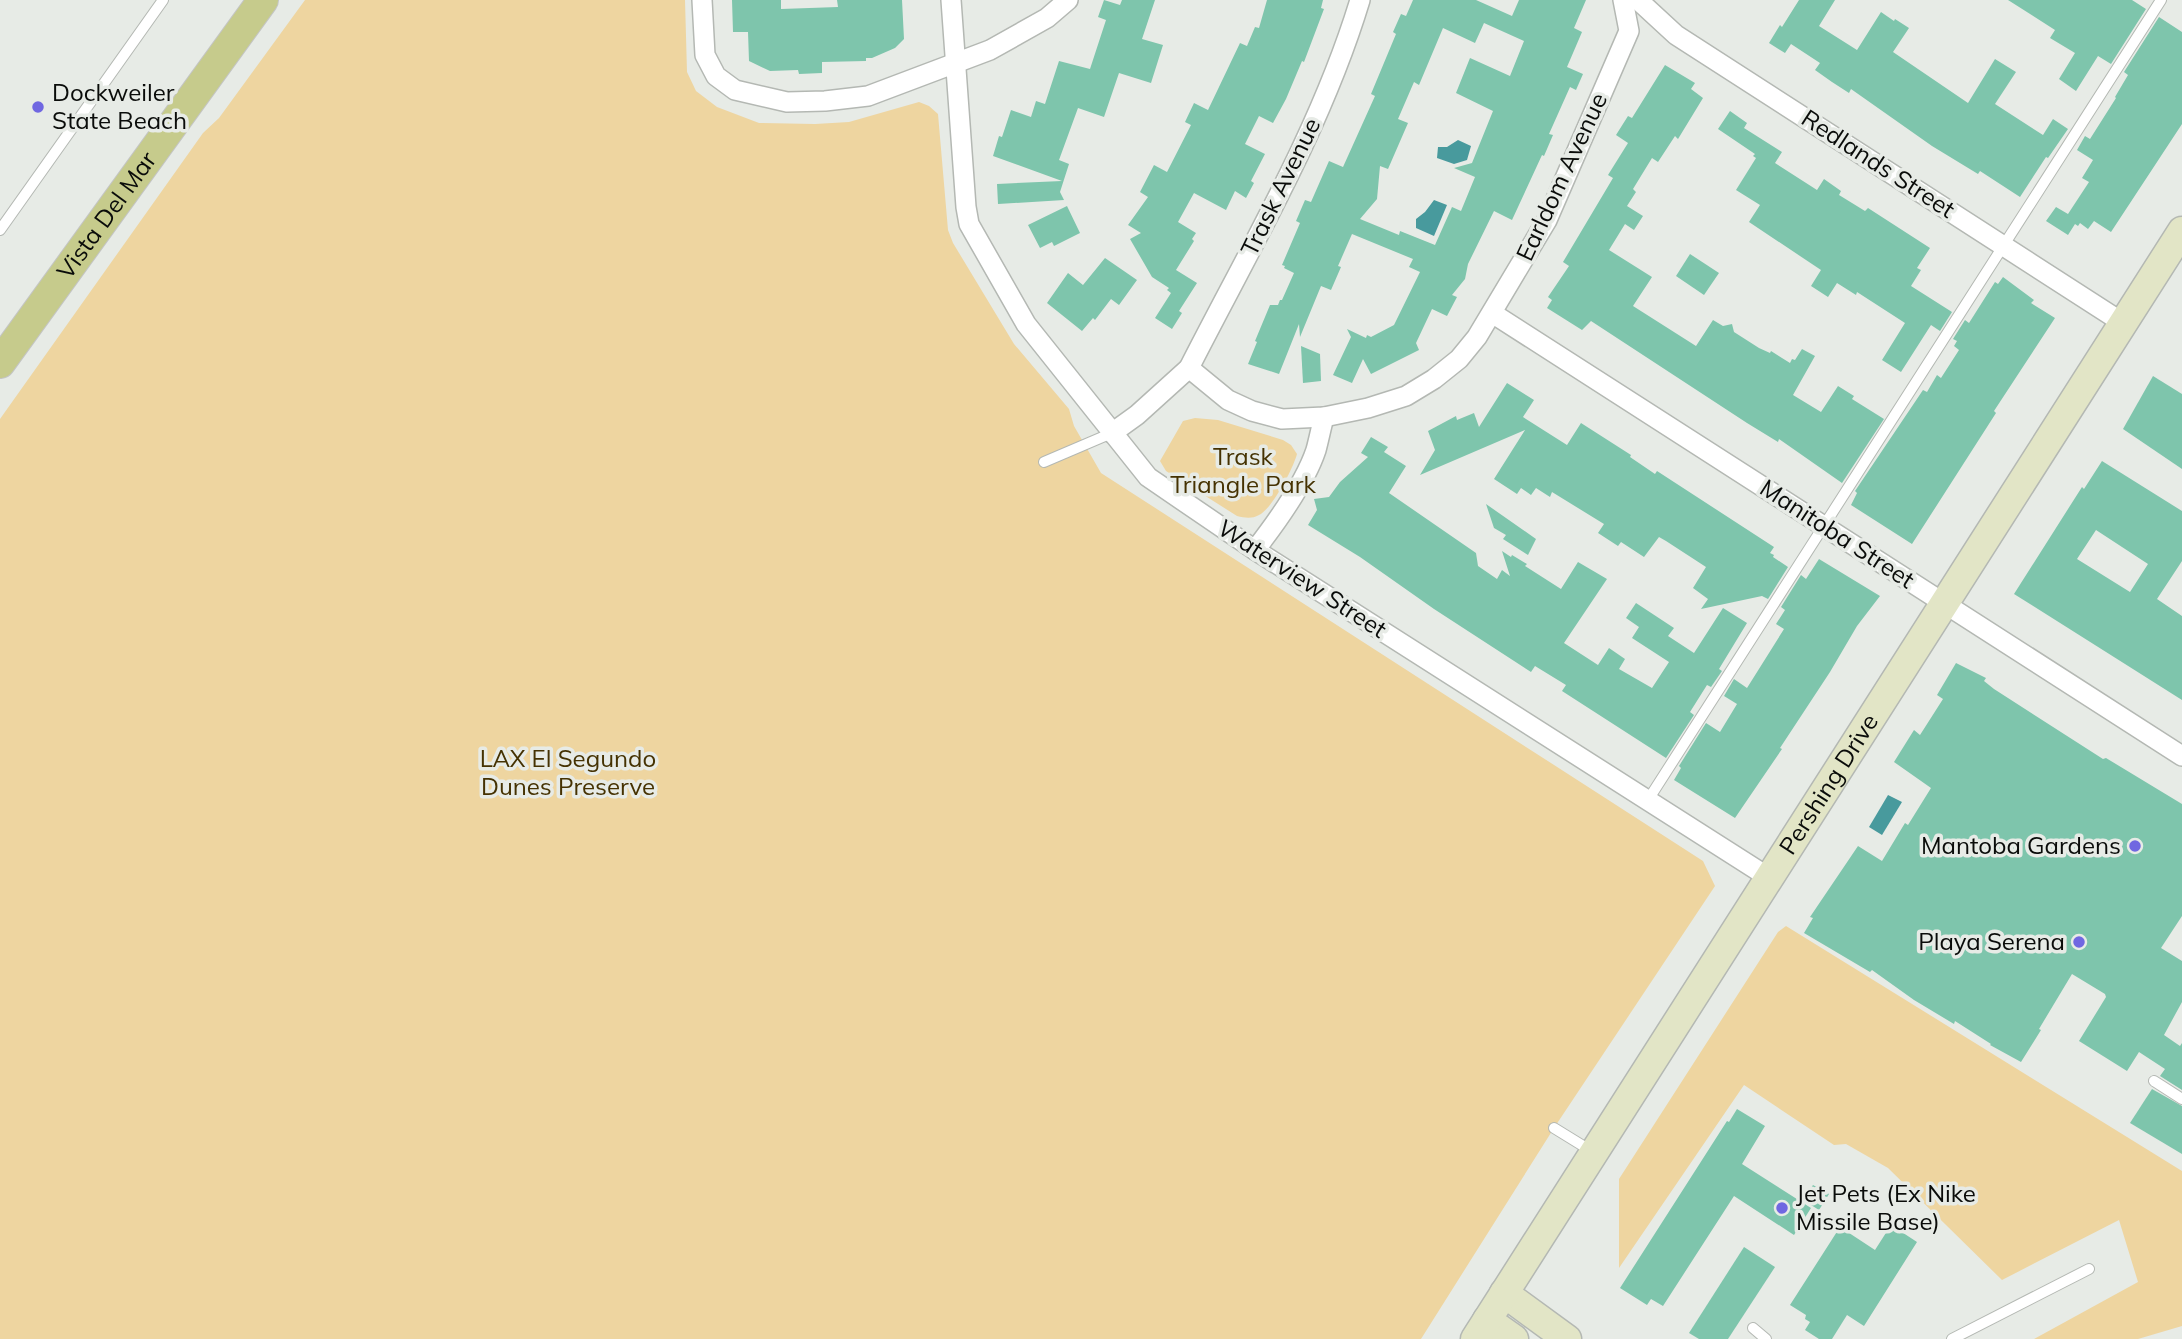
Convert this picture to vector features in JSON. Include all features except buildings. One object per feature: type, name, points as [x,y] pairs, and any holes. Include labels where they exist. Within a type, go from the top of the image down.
[{"type":"main road","name":"Vista Del Mar","points":[[0,363],[263,0]]},
{"type":"main road","name":"Pershing Drive","points":[[1481,1330],[2182,230]]},
{"type":"main road","points":[[1504,1293],[1567,1339]]},
{"type":"main road","points":[[1481,1330],[1514,1339]]},
{"type":"street","points":[[702,0],[705,55],[716,76],[735,90],[787,102],[868,96],[1002,44],[1047,18],[1068,0]]},
{"type":"street","name":"Waterview Street","points":[[951,0],[964,194],[969,224],[1026,324],[1148,477],[1255,550],[1768,877]]},
{"type":"street","name":"Trask Avenue","points":[[1189,368],[1301,150],[1345,50],[1360,0]]},
{"type":"street","name":"Earldom Avenue","points":[[1189,368],[1228,400],[1252,411],[1282,419],[1324,417],[1368,408],[1406,396],[1459,359],[1492,313],[1547,220],[1629,32],[1623,0]]},
{"type":"street","name":"Redlands Street","points":[[1638,0],[1676,35],[2123,323]]},
{"type":"street","name":"Manitoba Street","points":[[1492,313],[2182,756]]},
{"type":"street","points":[[1112,433],[1138,415],[1189,368]]},
{"type":"street","points":[[1255,550],[1276,522],[1315,452],[1324,417]]},
{"type":"lane","points":[[0,230],[163,0]]},
{"type":"lane","points":[[1648,800],[2161,0]]},
{"type":"lane","points":[[1044,463],[1112,433]]},
{"type":"lane","points":[[2154,1081],[2182,1099]]},
{"type":"lane","points":[[1554,1128],[1593,1152]]},
{"type":"lane","points":[[1952,1339],[2089,1269]]},
{"type":"lane","points":[[1753,1328],[1766,1339]]},
{"type":"green space","name":"LAX El Segundo Dunes Preserve","points":[[305,0],[685,0],[687,72],[696,91],[717,107],[759,123],[815,124],[849,122],[919,102],[929,106],[938,114],[948,230],[953,243],[1014,344],[1069,409],[1074,426],[1101,473],[1703,861],[1715,886],[1554,1128],[1421,1339],[0,1339],[0,419],[203,133],[219,118]]},
{"type":"green space","name":"Trask Triangle Park","points":[[1195,418],[1218,420],[1283,440],[1291,445],[1297,454],[1276,497],[1259,515],[1248,518],[1237,516],[1166,471],[1160,461],[1183,421]]},
{"type":"green space","points":[[1786,926],[2182,1171],[2182,1326],[2138,1339],[2034,1339],[2138,1282],[2119,1220],[2002,1280],[1888,1168],[1846,1144],[1834,1145],[1744,1085],[1619,1268],[1619,1179],[1778,932]]},
{"type":"water","points":[[1458,140],[1471,146],[1467,160],[1454,164],[1437,158],[1438,147],[1447,147]]},
{"type":"water","points":[[1434,200],[1447,205],[1434,236],[1416,228],[1416,219]]},
{"type":"water","points":[[1888,795],[1902,802],[1882,835],[1869,827]]},
{"type":"place","name":"Dockweiler State Beach","points":[[38,107]]},
{"type":"place","name":"Mantoba Gardens","points":[[2135,846]]},
{"type":"place","name":"Playa Serena","points":[[2079,942]]},
{"type":"place","name":"Jet Pets (Ex Nike Missile Base)","points":[[1782,1208]]}]
